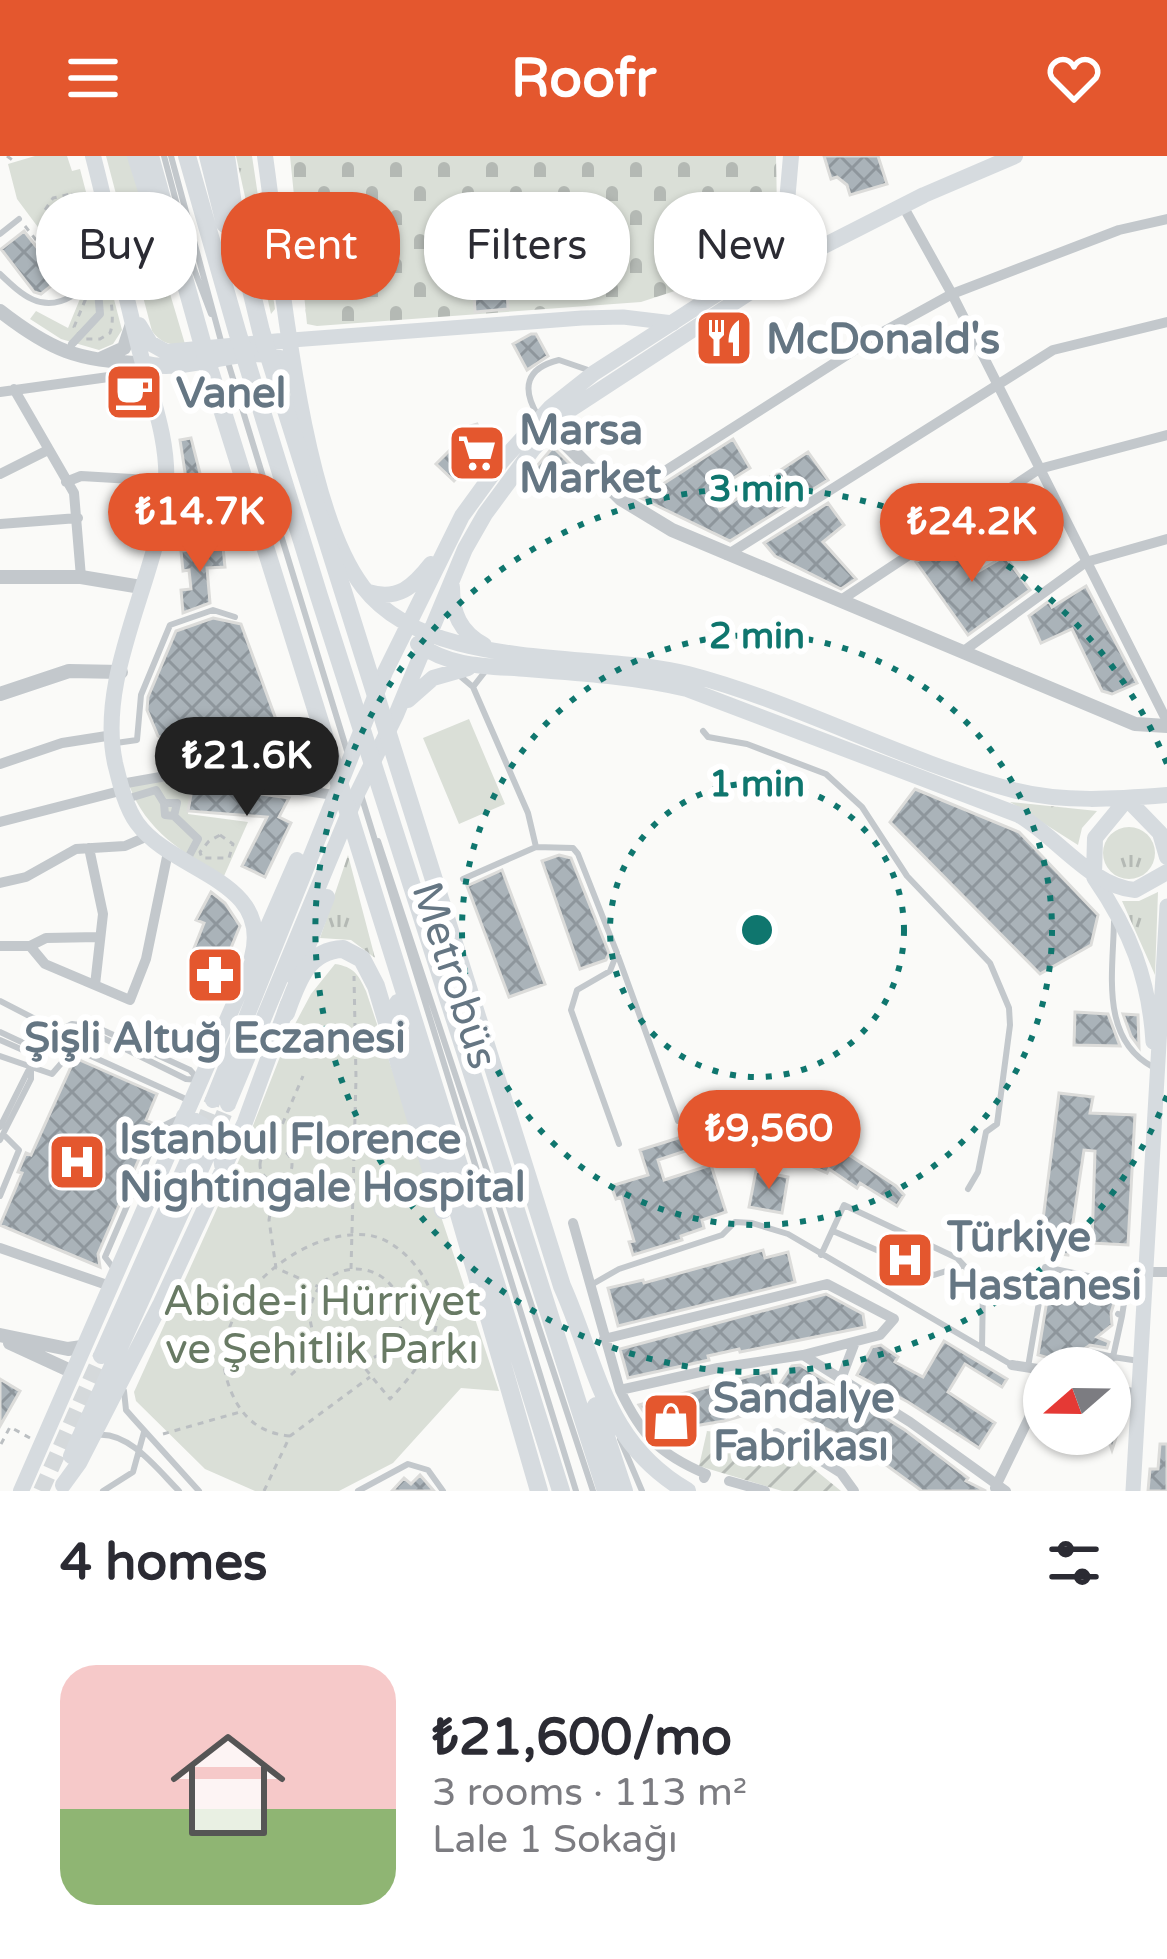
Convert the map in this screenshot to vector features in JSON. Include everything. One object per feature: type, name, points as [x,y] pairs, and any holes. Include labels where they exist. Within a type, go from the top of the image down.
[{"type":"highway","points":[[136,156],[160,232],[190,303],[230,370],[379,783],[606,1491]]},
{"type":"highway","points":[[150,156],[190,303]]},
{"type":"highway","points":[[188,156],[229,335],[230,370],[290,622],[561,1491]]},
{"type":"highway","points":[[208,156],[239,276],[273,368],[562,1286],[610,1413],[650,1466],[687,1491]]},
{"type":"highway","points":[[226,156],[237,232],[261,331]]},
{"type":"highway","points":[[378,904],[403,1023],[539,1491]]},
{"type":"highway","points":[[286,1013],[303,972],[316,956],[334,950],[353,952],[371,972],[452,1236],[510,1395]]},
{"type":"highway","points":[[562,1286],[624,1491]]},
{"type":"main road","points":[[93,156],[156,407],[166,482],[160,525],[121,672],[113,739],[136,822],[168,852],[236,894],[254,923],[257,940],[252,957]]},
{"type":"main road","points":[[266,156],[309,444],[335,530],[350,567],[367,592],[427,641],[439,657],[482,667],[650,681],[728,703],[1019,815],[1060,842],[1114,907],[1146,978],[1157,1068]]},
{"type":"main road","points":[[787,156],[788,192]]},
{"type":"main road","points":[[827,244],[993,160],[1015,156]]},
{"type":"main road","points":[[709,300],[595,373],[478,492],[385,672],[331,802],[221,1102],[485,514],[545,424],[736,300]]},
{"type":"main road","points":[[133,313],[150,343],[166,352],[622,317],[698,324]]},
{"type":"main road","points":[[622,317],[633,334],[633,348]]},
{"type":"main road","points":[[143,363],[175,368],[274,355],[286,361],[299,385]]},
{"type":"main road","points":[[156,407],[162,380],[175,368]]},
{"type":"main road","points":[[367,592],[392,596],[411,588],[450,540]]},
{"type":"main road","points":[[452,580],[459,622],[469,636],[489,647]]},
{"type":"main road","points":[[409,628],[416,668]]},
{"type":"main road","points":[[427,641],[685,674],[1016,790],[1126,799],[1166,794]]},
{"type":"main road","points":[[396,715],[427,682],[451,671],[482,667]]},
{"type":"main road","points":[[62,1488],[74,1448],[205,1208],[258,1091],[291,987],[340,862],[356,796]]},
{"type":"main road","points":[[1126,799],[1160,832],[1167,857]]},
{"type":"main road","points":[[1094,878],[1096,838],[1126,799]]},
{"type":"main road","points":[[21,1491],[252,957],[304,844],[331,802]]},
{"type":"main road","points":[[1094,878],[1135,890],[1167,872]]},
{"type":"main road","points":[[1133,1491],[1167,906]]},
{"type":"main road","points":[[199,1080],[200,1101],[218,1114],[237,1110],[258,1091]]},
{"type":"main road","points":[[187,1108],[214,1136],[222,1154],[221,1172]]},
{"type":"main road","points":[[170,1145],[192,1134],[214,1136]]},
{"type":"main road","points":[[62,1488],[93,1436],[200,1153],[101,1356]]},
{"type":"main road","points":[[73,1372],[117,1375]]},
{"type":"street","points":[[545,424],[621,499],[672,530],[1135,724],[1167,723],[952,294],[903,206]]},
{"type":"street","points":[[621,499],[883,332],[952,294],[1119,230],[1167,219]]},
{"type":"street","points":[[72,344],[95,322],[101,300]]},
{"type":"street","points":[[0,311],[52,348],[94,360],[143,363]]},
{"type":"street","points":[[94,360],[124,348],[133,313]]},
{"type":"street","points":[[727,555],[1053,350],[1167,322]]},
{"type":"street","points":[[0,392],[123,375],[143,363]]},
{"type":"street","points":[[14,389],[74,493],[81,578]]},
{"type":"street","points":[[842,600],[1039,469],[1167,435]]},
{"type":"street","points":[[0,474],[48,449]]},
{"type":"street","points":[[66,482],[81,476],[166,482]]},
{"type":"street","points":[[0,524],[78,518]]},
{"type":"street","points":[[965,650],[1086,562],[1167,538]]},
{"type":"street","points":[[0,577],[81,578],[141,587]]},
{"type":"street","points":[[0,694],[69,671],[121,672]]},
{"type":"street","points":[[0,764],[62,743],[113,739]]},
{"type":"street","points":[[0,822],[183,773],[331,802]]},
{"type":"street","points":[[127,790],[156,790],[164,802],[176,803],[174,816],[198,839],[189,856]]},
{"type":"street","points":[[0,883],[26,877],[76,849],[125,846],[148,836]]},
{"type":"street","points":[[88,848],[103,914],[95,985]]},
{"type":"street","points":[[31,946],[45,964],[130,1000],[146,958],[168,852]]},
{"type":"street","points":[[0,946],[31,946],[46,938],[100,938]]},
{"type":"street","points":[[572,1223],[597,1283],[604,1339],[620,1390],[649,1439],[670,1459],[706,1474],[704,1478]]},
{"type":"street","points":[[0,1247],[113,1279]]},
{"type":"street","points":[[1148,1272],[1167,1272]]},
{"type":"street","points":[[604,1339],[827,1283],[894,1319],[880,1335],[855,1342],[620,1390]]},
{"type":"street","points":[[0,1337],[68,1349],[82,1347]]},
{"type":"street","points":[[0,1337],[73,1372]]},
{"type":"street","points":[[841,1379],[855,1342]]},
{"type":"street","points":[[803,1355],[910,1422],[998,1489],[1023,1434]]},
{"type":"street","points":[[1012,1365],[1023,1366]]},
{"type":"street","points":[[1131,1393],[1141,1395]]},
{"type":"street","points":[[777,1432],[841,1473],[854,1491]]},
{"type":"street","points":[[729,1481],[765,1491]]},
{"type":"lane","points":[[168,156],[194,269],[229,335]]},
{"type":"lane","points":[[0,234],[20,219]]},
{"type":"lane","points":[[0,274],[27,300],[58,304],[65,300]]},
{"type":"lane","points":[[545,424],[527,399],[532,371],[560,360],[595,373]]},
{"type":"lane","name":"Metrobüs","points":[[310,598],[369,821],[576,1491]]},
{"type":"lane","points":[[113,739],[137,740],[141,695],[170,625],[213,610],[235,617]]},
{"type":"lane","points":[[473,687],[482,667]]},
{"type":"lane","points":[[451,671],[473,687],[528,813],[536,847]]},
{"type":"lane","points":[[704,730],[708,736],[747,744],[826,774],[862,807],[907,875],[990,963],[1009,1008],[1010,1025],[997,1124],[986,1132],[978,1172],[968,1190]]},
{"type":"lane","name":"Metrobüs","points":[[369,821],[394,884],[593,1491]]},
{"type":"lane","points":[[463,879],[536,847],[573,848],[678,1121]]},
{"type":"lane","points":[[1114,907],[1112,1010],[1126,1047],[1157,1068]]},
{"type":"lane","points":[[617,953],[610,971],[577,990],[571,1010],[619,1144]]},
{"type":"lane","points":[[0,1000],[37,1020],[49,1040]]},
{"type":"lane","points":[[31,1050],[74,1031],[94,1034],[186,1079],[199,1080]]},
{"type":"lane","points":[[0,1036],[31,1050]]},
{"type":"lane","points":[[0,1196],[19,1150],[2,1134],[30,1068],[31,1050]]},
{"type":"lane","points":[[0,1056],[52,1074],[72,1051],[80,1051],[187,1108],[161,1126],[105,1257],[113,1279]]},
{"type":"lane","points":[[821,1255],[844,1205],[957,1258],[983,1286],[982,1348]]},
{"type":"lane","points":[[597,1283],[619,1269],[722,1234],[735,1222],[752,1223],[788,1234],[1012,1365]]},
{"type":"lane","points":[[833,1231],[934,1275],[962,1267]]},
{"type":"lane","points":[[692,1232],[696,1245]]},
{"type":"lane","points":[[1032,1347],[1046,1267],[1127,1284]]},
{"type":"lane","points":[[1115,1347],[1127,1284],[1136,1271],[1148,1272]]},
{"type":"lane","points":[[1131,1359],[1143,1361]]},
{"type":"lane","points":[[117,1375],[126,1409],[200,1491]]},
{"type":"lane","points":[[610,1413],[642,1491]]},
{"type":"lane","points":[[103,1491],[133,1472],[144,1432]]},
{"type":"lane","points":[[93,1436],[114,1436],[179,1491]]},
{"type":"lane","points":[[358,1491],[408,1464],[428,1470],[443,1491]]},
{"type":"path","points":[[7,156],[15,162]]},
{"type":"path","points":[[20,219],[36,239]]},
{"type":"path","points":[[220,835],[233,844],[230,858],[206,859],[200,852],[220,835]]},
{"type":"path","points":[[351,1268],[356,1078],[353,952]]},
{"type":"path","points":[[273,1149],[287,1154],[292,1163],[285,1178],[265,1176],[260,1168],[304,1076]]},
{"type":"path","points":[[761,1171],[763,1139]]},
{"type":"path","points":[[205,1208],[223,1206],[265,1176]]},
{"type":"path","points":[[275,1180],[268,1220],[276,1268]]},
{"type":"path","points":[[290,1436],[270,1434],[242,1412],[227,1379],[224,1343],[241,1305],[260,1281],[313,1246],[352,1234],[375,1236],[396,1246],[419,1269],[436,1329],[410,1378],[390,1400],[359,1361]]},
{"type":"path","points":[[276,1268],[319,1287]]},
{"type":"path","points":[[351,1268],[381,1276],[400,1299],[403,1314],[393,1343],[382,1354],[359,1361],[338,1358],[322,1345],[310,1323],[310,1308],[319,1287],[337,1272],[351,1268]]},
{"type":"path","points":[[400,1299],[427,1287]]},
{"type":"path","points":[[291,1375],[322,1345]]},
{"type":"path","points":[[265,1491],[290,1436],[371,1376]]},
{"type":"path","points":[[153,1442],[166,1431],[242,1412]]},
{"type":"path","points":[[1,1444],[10,1427],[35,1441]]},
{"type":"green space","points":[[35,156],[67,156],[72,171],[80,169],[86,192],[36,192],[36,225],[17,199],[8,164]]},
{"type":"green space","points":[[106,156],[129,156],[140,192],[115,192]]},
{"type":"green space","points":[[236,156],[252,156],[257,192],[244,192]]},
{"type":"green space","points":[[290,156],[776,156],[777,192],[654,192],[654,298],[641,302],[307,324],[305,300],[400,300],[400,192],[294,192]]},
{"type":"green space","points":[[79,300],[114,300],[122,330],[113,344],[99,350],[61,339],[30,319],[36,311],[68,328]]},
{"type":"green space","points":[[144,300],[172,300],[185,344],[166,343],[152,331]]},
{"type":"green space","points":[[469,719],[505,804],[459,824],[423,738]]},
{"type":"green space","points":[[193,780],[188,814],[248,822],[224,876],[180,849],[145,815],[129,785]]},
{"type":"green space","points":[[1010,802],[1097,811],[1082,828],[1078,845]]},
{"type":"green space","points":[[1129,827],[1148,834],[1155,853],[1148,872],[1129,879],[1110,872],[1103,853],[1110,834]]},
{"type":"green space","points":[[348,855],[375,958],[351,940],[320,938]]},
{"type":"green space","points":[[1158,892],[1155,975],[1122,901],[1139,901]]},
{"type":"green space","name":"Abide-i Hürriyet ve Şehitlik Parkı","points":[[335,964],[355,972],[366,991],[499,1391],[461,1388],[393,1463],[339,1491],[255,1491],[205,1469],[136,1401],[134,1392],[243,1151],[287,1039],[311,994]]},
{"type":"green space","points":[[707,1431],[776,1438],[841,1491],[782,1491],[699,1466]]},
{"type":"building","points":[[824,156],[878,156],[887,184],[850,195],[847,185],[837,177],[831,179]]},
{"type":"building","points":[[24,231],[36,246],[36,293],[34,292],[1,249]]},
{"type":"building","points":[[474,300],[508,300],[508,309],[475,312]]},
{"type":"building","points":[[536,334],[548,356],[527,370],[513,344]]},
{"type":"building","points":[[477,424],[487,446],[454,481],[436,464],[460,440],[457,430]]},
{"type":"building","points":[[191,438],[203,485],[198,486],[198,498],[189,498],[180,440]]},
{"type":"building","points":[[733,439],[750,468],[711,492],[720,510],[808,452],[828,480],[730,541],[641,498]]},
{"type":"building","points":[[553,447],[576,470],[555,493],[532,472]]},
{"type":"building","points":[[828,503],[844,525],[823,542],[856,579],[841,589],[775,556],[764,543]]},
{"type":"building","points":[[952,538],[974,574],[1005,556],[1030,590],[968,635],[916,562]]},
{"type":"building","points":[[223,547],[225,567],[207,568],[210,603],[183,613],[181,590],[191,589],[181,551]]},
{"type":"building","points":[[1086,586],[1137,683],[1112,694],[1102,691],[1072,629],[1041,643],[1029,616],[1049,601],[1052,607]]},
{"type":"building","points":[[213,618],[241,624],[281,733],[270,759],[240,771],[219,768],[158,736],[147,710],[176,631]]},
{"type":"building","points":[[193,784],[289,798],[279,817],[291,823],[265,877],[242,866],[267,817],[188,811]]},
{"type":"building","points":[[915,789],[1019,832],[1098,915],[1091,945],[1040,974],[890,822]]},
{"type":"building","points":[[559,855],[571,858],[609,953],[606,960],[580,969],[542,861]]},
{"type":"building","points":[[502,870],[545,984],[509,997],[467,886]]},
{"type":"building","points":[[211,892],[240,926],[221,972],[189,961],[204,923],[196,920]]},
{"type":"building","points":[[1075,1012],[1108,1014],[1120,1046],[1074,1045]]},
{"type":"building","points":[[1123,1014],[1138,1015],[1139,1047],[1131,1036]]},
{"type":"building","points":[[75,1058],[157,1094],[146,1120],[154,1124],[98,1254],[100,1267],[0,1225],[26,1153],[31,1155]]},
{"type":"building","points":[[1059,1093],[1093,1097],[1090,1113],[1135,1115],[1128,1245],[1092,1243],[1095,1151],[1084,1150],[1068,1255],[1039,1251]]},
{"type":"building","points":[[748,1116],[752,1130],[766,1126],[770,1137],[720,1153],[716,1141],[658,1160],[664,1180],[711,1165],[726,1212],[702,1220],[704,1228],[681,1236],[682,1240],[633,1255],[629,1242],[634,1241],[621,1197],[616,1199],[611,1186],[648,1175],[640,1150]]},
{"type":"building","points":[[813,1131],[896,1186],[904,1195],[897,1206],[860,1183],[857,1188],[829,1169],[827,1173],[804,1163]]},
{"type":"building","points":[[756,1171],[788,1177],[782,1213],[749,1207]]},
{"type":"building","points":[[763,1250],[765,1258],[788,1252],[795,1282],[618,1326],[608,1288],[644,1283]]},
{"type":"building","points":[[1051,1276],[1118,1290],[1112,1325],[1097,1337],[1109,1342],[1107,1347],[1039,1347]]},
{"type":"building","points":[[826,1294],[863,1314],[865,1327],[739,1349],[628,1378],[620,1349]]},
{"type":"building","points":[[944,1341],[1007,1379],[1002,1387],[965,1364],[948,1392],[995,1423],[979,1448],[857,1375],[872,1347],[881,1345],[898,1357],[895,1362],[923,1377]]},
{"type":"building","points":[[800,1365],[905,1430],[966,1481],[986,1491],[922,1491],[857,1444],[803,1417],[807,1411],[791,1402],[724,1421],[658,1432],[639,1405],[770,1371],[775,1391],[792,1366]]},
{"type":"building","points":[[0,1379],[20,1391],[0,1426]]},
{"type":"building","points":[[1160,1444],[1167,1444],[1167,1491],[1148,1491],[1150,1469],[1158,1469]]},
{"type":"building","points":[[420,1475],[434,1491],[392,1491],[404,1478],[411,1484]]},
{"type":"tunnel","points":[[193,1149],[213,1100]]},
{"type":"tunnel","points":[[209,1150],[228,1104]]},
{"type":"tunnel","points":[[41,1491],[101,1356]]},
{"type":"place","name":"McDonald's","points":[[724,338]]},
{"type":"place","name":"Vanel","points":[[134,392]]},
{"type":"place","name":"Marsa Market","points":[[477,453]]},
{"type":"place","name":"Şişli Altuğ Eczanesi","points":[[215,975]]},
{"type":"place","name":"Istanbul Florence Nightingale Hospital","points":[[77,1162]]},
{"type":"place","name":"Türkiye Hastanesi","points":[[905,1260]]},
{"type":"place","name":"Sandalye Fabrikası","points":[[671,1421]]}]
